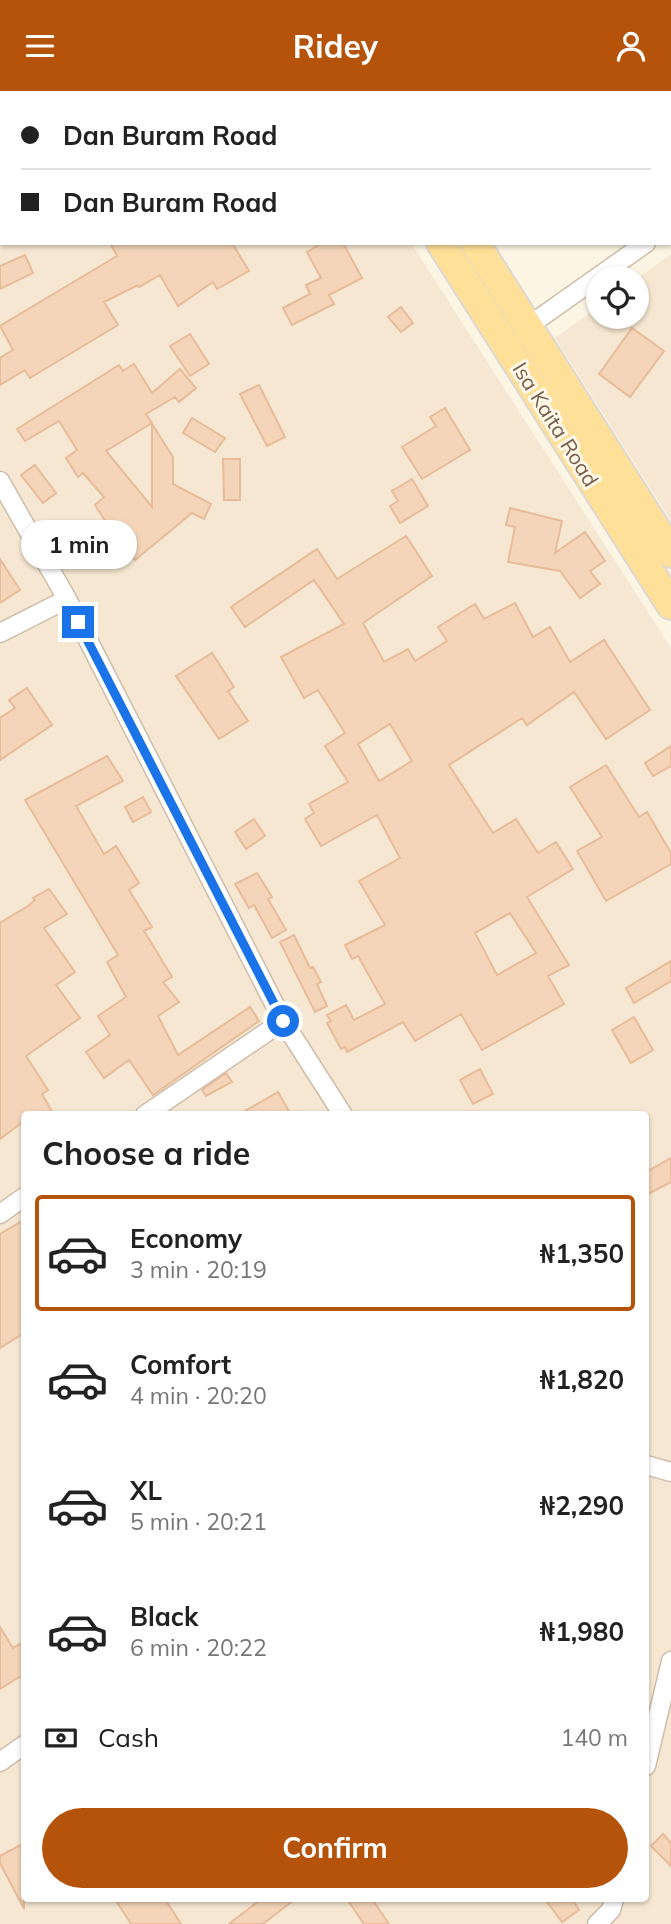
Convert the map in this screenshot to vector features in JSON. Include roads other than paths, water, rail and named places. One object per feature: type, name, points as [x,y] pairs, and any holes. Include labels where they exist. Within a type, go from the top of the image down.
[{"type":"main road","name":"Isa Kaita Road","points":[[442,245],[671,605]]},
{"type":"main road","name":"Isa Kaita Road","points":[[476,245],[671,553]]},
{"type":"street","points":[[527,327],[643,245]]},
{"type":"street","points":[[0,481],[66,599],[283,1021],[340,1111]]},
{"type":"street","points":[[0,633],[66,599]]},
{"type":"street","points":[[151,1111],[283,1021]]},
{"type":"street","points":[[0,1214],[21,1199]]},
{"type":"street","points":[[649,1466],[671,1472]]},
{"type":"street","points":[[649,1753],[671,1661]]},
{"type":"street","points":[[0,1762],[21,1747]]},
{"type":"street","points":[[597,1924],[611,1910],[613,1902]]}]
